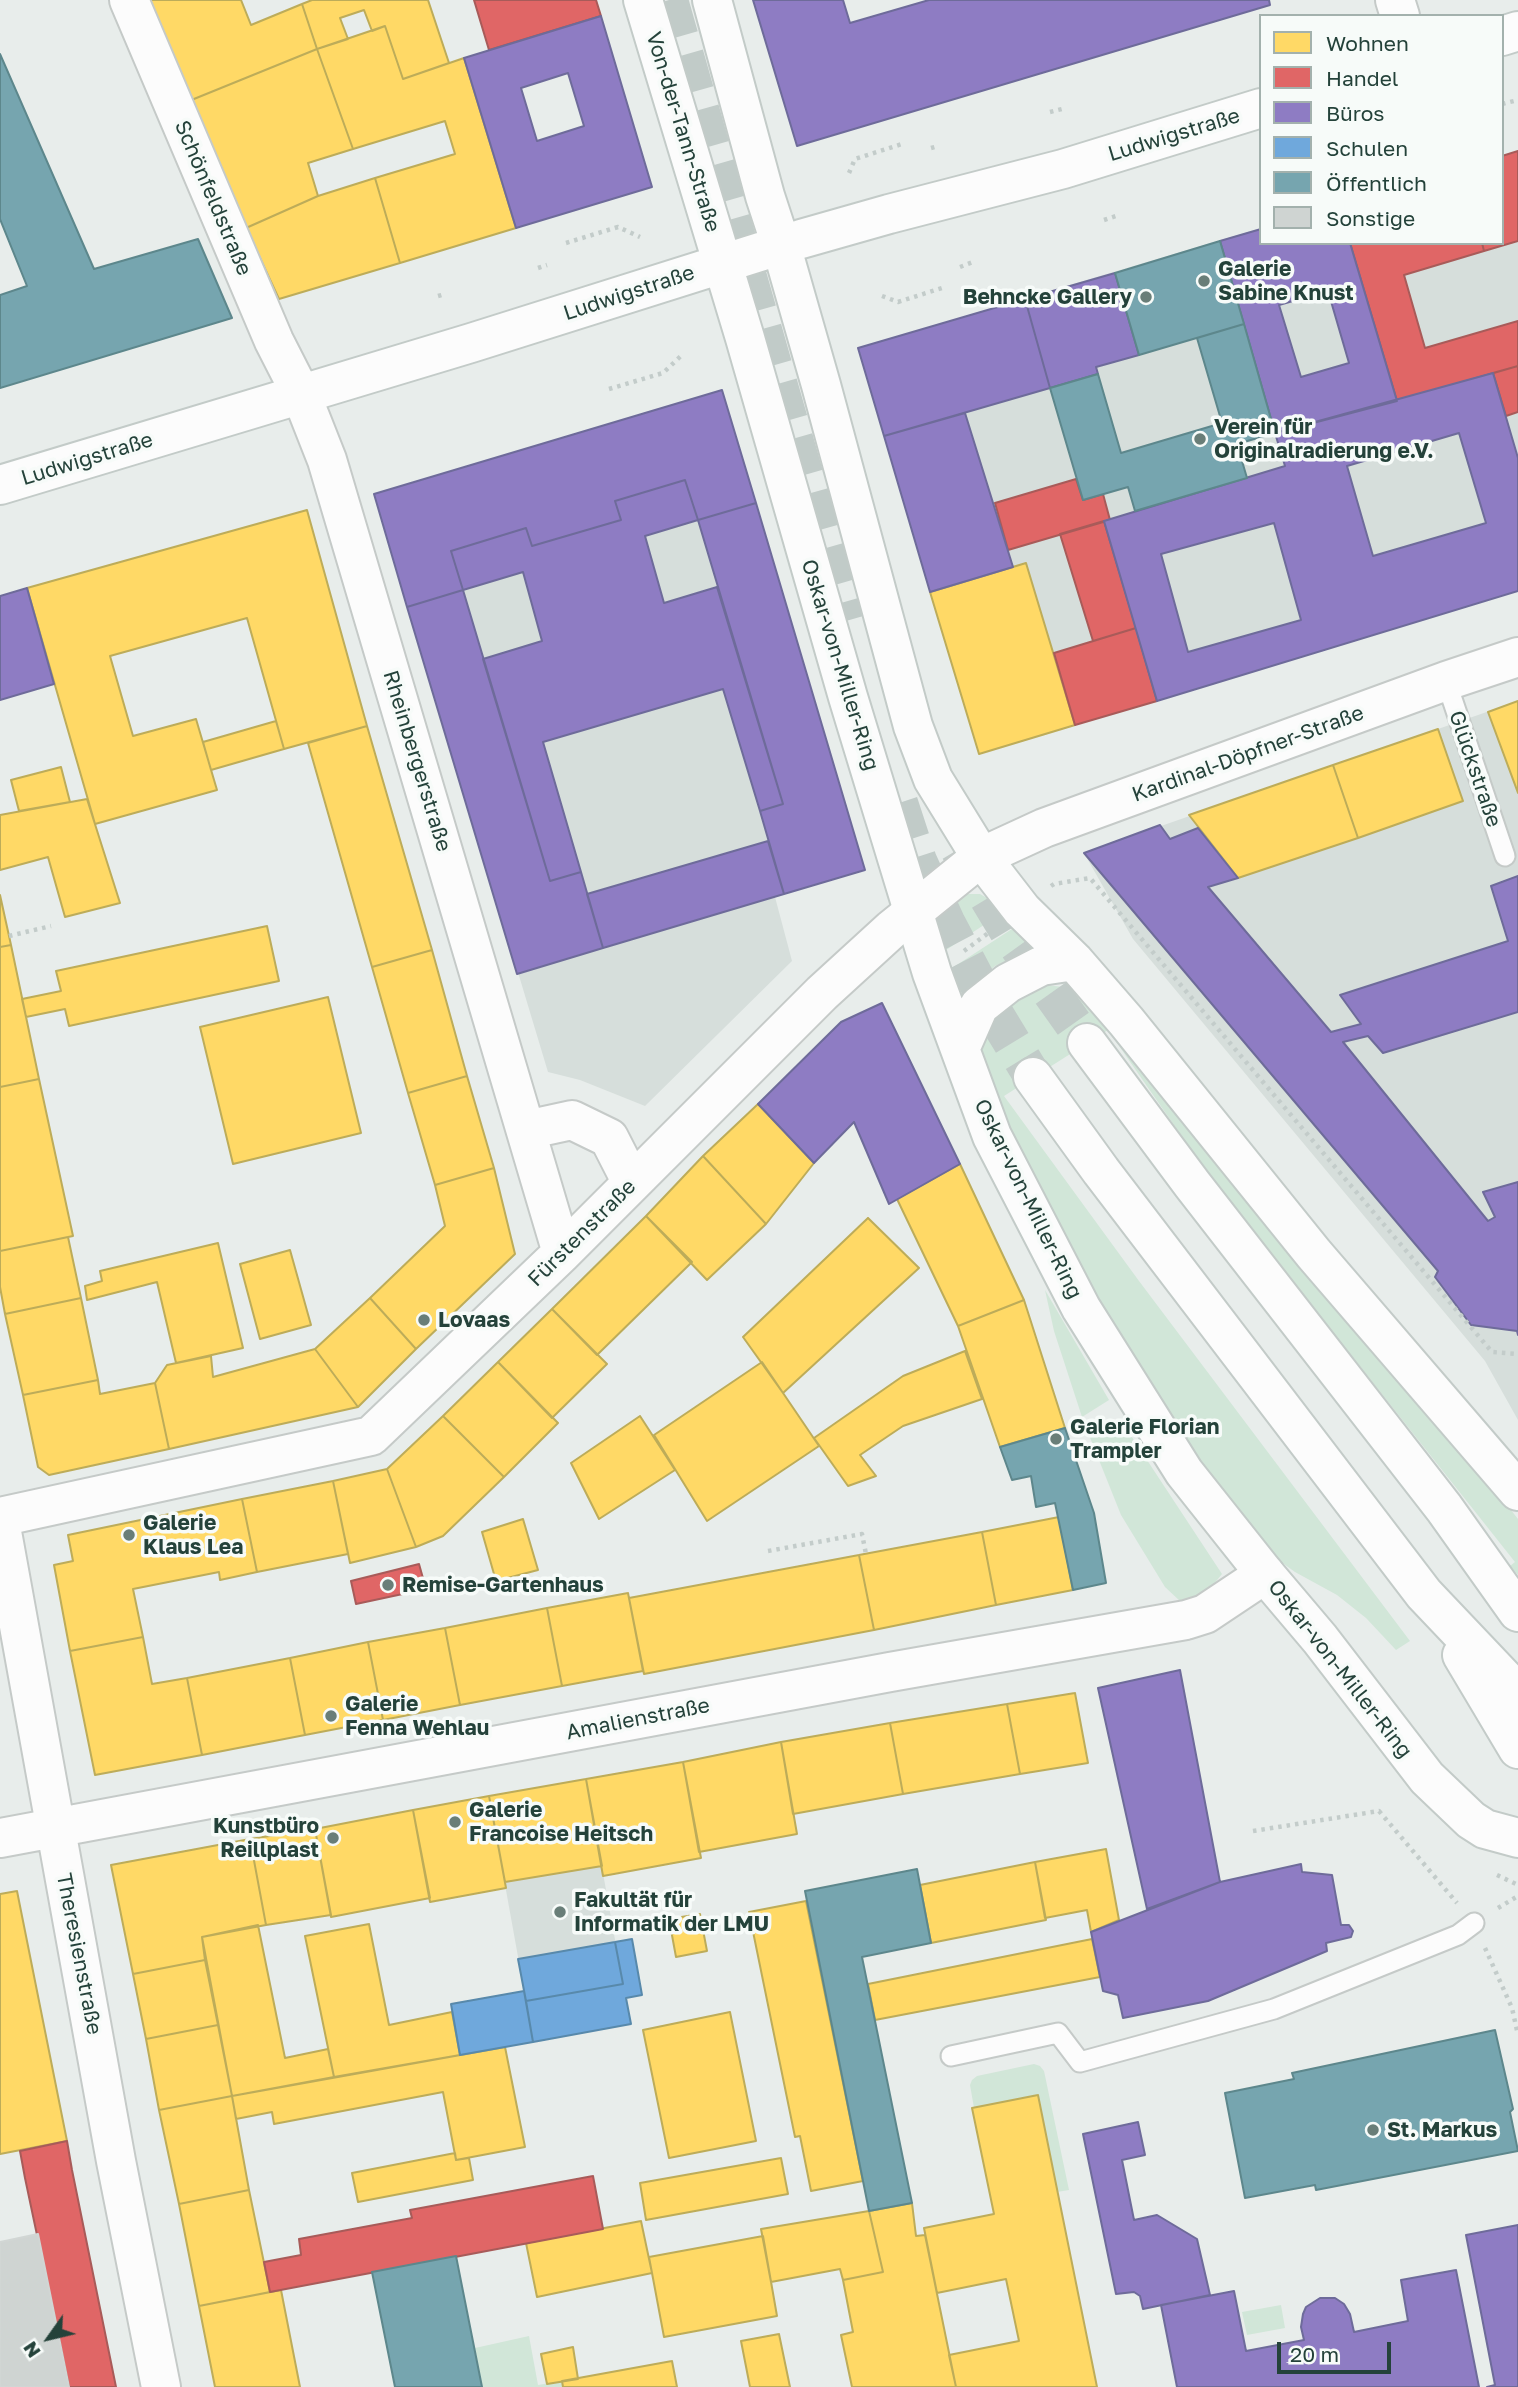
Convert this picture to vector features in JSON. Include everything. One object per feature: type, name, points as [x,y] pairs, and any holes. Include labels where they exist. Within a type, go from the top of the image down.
[{"type":"main road","name":"Schönfeldstraße","points":[[129,0],[274,341],[301,394]]},
{"type":"main road","name":"Von-der-Tann-Straße","points":[[643,0],[722,263]]},
{"type":"main road","points":[[712,0],[913,726],[933,779],[981,857],[1022,909],[1074,961],[1126,1021],[1314,1254],[1518,1491]]},
{"type":"main road","name":"Ludwigstraße","points":[[0,485],[781,245],[1063,169],[1259,109]]},
{"type":"main road","name":"Oskar-von-Miller-Ring","points":[[722,263],[848,697],[932,973],[992,1136],[1081,1308],[1184,1472],[1320,1639],[1427,1778],[1471,1820],[1485,1829],[1518,1838]]},
{"type":"main road","name":"Rheinbergerstraße","points":[[301,394],[327,460],[562,1253]]},
{"type":"main road","name":"Kardinal-Döpfner-Straße","points":[[914,912],[981,857],[1044,828],[1518,657]]},
{"type":"main road","name":"Fürstenstraße","points":[[0,1519],[371,1436],[562,1253],[822,993],[914,912]]},
{"type":"main road","points":[[960,1049],[979,1006],[1008,983],[1041,966],[1074,961]]},
{"type":"main road","points":[[1087,1043],[1184,1173],[1444,1508],[1518,1612]]},
{"type":"main road","points":[[1033,1077],[1109,1182],[1424,1594],[1518,1693]]},
{"type":"main road","points":[[527,1130],[572,1120],[609,1138],[632,1183]]},
{"type":"main road","name":"Theresienstraße","points":[[0,1519],[55,1828],[161,2387]]},
{"type":"main road","name":"Amalienstraße","points":[[0,1838],[1186,1620],[1205,1614],[1265,1574]]},
{"type":"main road","points":[[1424,1594],[1518,1749]]},
{"type":"lane","name":"Glückstraße","points":[[1446,681],[1505,856]]},
{"type":"lane","points":[[951,2056],[1058,2033],[1080,2062],[1274,2009],[1458,1935],[1474,1923]]},
{"type":"path","points":[[1050,112],[1062,108]]},
{"type":"path","points":[[849,173],[855,159],[902,144]]},
{"type":"path","points":[[931,148],[938,146]]},
{"type":"path","points":[[1104,220],[1116,216]]},
{"type":"path","points":[[566,243],[618,227],[640,237]]},
{"type":"path","points":[[960,267],[973,262]]},
{"type":"path","points":[[538,268],[547,265]]},
{"type":"path","points":[[882,296],[898,302],[946,287]]},
{"type":"path","points":[[438,296],[445,294]]},
{"type":"path","points":[[609,389],[663,373],[683,354]]},
{"type":"path","points":[[932,973],[1054,884],[1090,878],[1492,1352],[1518,1354]]},
{"type":"path","points":[[9,936],[51,926]]},
{"type":"path","points":[[768,1551],[862,1534],[866,1554]]},
{"type":"path","points":[[1253,1831],[1379,1811],[1474,1923],[1512,2008],[1518,2035]]},
{"type":"shaded area","points":[[1518,151],[1518,591],[979,754],[858,348],[1259,229],[1259,245],[1504,245],[1504,155]]},
{"type":"shaded area","points":[[722,390],[865,870],[775,897],[792,961],[645,1106],[580,1080],[548,1072],[374,494]]},
{"type":"shaded area","points":[[1518,701],[1518,1420],[1485,1361],[1133,939],[1084,853]]},
{"type":"shaded area","name":"Fakultät für Informatik der LMU","points":[[586,1779],[623,1984],[526,2001],[489,1796]]},
{"type":"green space","points":[[967,894],[980,894],[1005,911],[937,956],[934,934],[937,917],[956,899]]},
{"type":"green space","points":[[1018,925],[1039,952],[1016,956],[995,966],[975,982],[957,1004],[943,974]]},
{"type":"green space","points":[[1036,984],[1073,988],[1443,1424],[1518,1519],[1518,1575],[1510,1566],[1515,1562],[1239,1214],[1108,1030],[1004,1096],[1139,1281],[1410,1641],[1396,1650],[1366,1618],[1337,1595],[1295,1572],[1259,1546],[1112,1337],[1005,1132],[978,1048],[989,1018]]},
{"type":"green space","points":[[1045,1290],[1109,1400],[1082,1417],[1054,1331]]},
{"type":"green space","points":[[1120,1419],[1222,1574],[1208,1591],[1181,1602],[1165,1587],[1121,1515],[1087,1430]]},
{"type":"green space","points":[[1034,2064],[1044,2071],[1069,2190],[1057,2192],[974,2108],[970,2085],[977,2076]]},
{"type":"green space","points":[[1281,2305],[1285,2328],[1247,2335],[1242,2312]]},
{"type":"green space","points":[[529,2336],[538,2385],[562,2381],[563,2387],[482,2387],[475,2348]]},
{"type":"building: Wohnen","points":[[147,0],[241,0],[251,25],[302,4],[317,49],[189,101]]},
{"type":"building: Wohnen","points":[[312,0],[428,0],[449,63],[403,79],[385,26],[372,31],[364,10],[340,18],[348,39],[317,49],[302,4]]},
{"type":"building: Wohnen","points":[[385,26],[403,79],[464,58],[516,228],[400,263],[375,178],[455,154],[445,121],[353,149],[317,49]]},
{"type":"building: Wohnen","points":[[317,49],[353,149],[308,163],[318,196],[246,228],[189,101]]},
{"type":"building: Wohnen","points":[[375,178],[400,263],[279,299],[246,228],[318,196]]},
{"type":"building: Wohnen","points":[[307,510],[367,726],[284,749],[247,618],[110,656],[133,736],[196,719],[217,790],[95,824],[27,588]]},
{"type":"building: Wohnen","points":[[1026,563],[1075,725],[979,754],[930,592]]},
{"type":"building: Wohnen","points":[[1518,701],[1518,793],[1488,712]]},
{"type":"building: Wohnen","points":[[276,721],[284,749],[211,770],[203,742]]},
{"type":"building: Wohnen","points":[[367,726],[432,950],[372,967],[308,743]]},
{"type":"building: Wohnen","points":[[1438,729],[1463,801],[1358,838],[1333,765]]},
{"type":"building: Wohnen","points":[[1333,765],[1358,838],[1238,878],[1189,815]]},
{"type":"building: Wohnen","points":[[61,767],[70,802],[19,811],[11,780]]},
{"type":"building: Wohnen","points":[[87,799],[120,903],[65,917],[48,857],[0,870],[0,815]]},
{"type":"building: Wohnen","points":[[0,895],[11,945],[0,947]]},
{"type":"building: Wohnen","points":[[267,926],[279,981],[69,1026],[65,1009],[26,1017],[22,999],[61,991],[56,971]]},
{"type":"building: Wohnen","points":[[11,945],[39,1079],[0,1087],[0,947]]},
{"type":"building: Wohnen","points":[[432,950],[467,1076],[408,1093],[372,967]]},
{"type":"building: Wohnen","points":[[328,997],[361,1133],[233,1164],[200,1027]]},
{"type":"building: Wohnen","points":[[467,1076],[494,1168],[435,1185],[408,1093]]},
{"type":"building: Wohnen","points":[[39,1079],[73,1236],[0,1251],[0,1087]]},
{"type":"building: Wohnen","points":[[758,1104],[814,1163],[766,1224],[703,1156]]},
{"type":"building: Wohnen","points":[[703,1156],[766,1224],[707,1280],[646,1216]]},
{"type":"building: Wohnen","points":[[960,1164],[1024,1300],[958,1326],[897,1199]]},
{"type":"building: Wohnen","points":[[494,1168],[515,1254],[416,1349],[370,1298],[445,1226],[435,1185]]},
{"type":"building: Wohnen","points":[[646,1216],[692,1262],[597,1355],[552,1309]]},
{"type":"building: Wohnen","points":[[868,1218],[919,1268],[783,1393],[743,1337]]},
{"type":"building: Wohnen","points":[[68,1237],[81,1298],[5,1314],[0,1287],[0,1251]]},
{"type":"building: Wohnen","points":[[218,1243],[243,1348],[176,1363],[157,1282],[87,1300],[85,1286],[102,1281],[100,1271]]},
{"type":"building: Wohnen","points":[[290,1250],[311,1325],[260,1339],[240,1264]]},
{"type":"building: Wohnen","points":[[81,1298],[98,1380],[23,1395],[5,1314]]},
{"type":"building: Wohnen","points":[[370,1298],[416,1349],[358,1407],[315,1349]]},
{"type":"building: Wohnen","points":[[1024,1300],[1065,1428],[1000,1447],[958,1326]]},
{"type":"building: Wohnen","points":[[552,1309],[607,1364],[552,1418],[498,1362]]},
{"type":"building: Wohnen","points":[[315,1349],[358,1407],[169,1449],[155,1383],[167,1365],[211,1356],[213,1377]]},
{"type":"building: Wohnen","points":[[965,1351],[982,1399],[903,1426],[860,1455],[876,1476],[848,1486],[814,1438],[903,1376]]},
{"type":"building: Wohnen","points":[[498,1362],[558,1423],[504,1477],[443,1416]]},
{"type":"building: Wohnen","points":[[762,1362],[819,1446],[707,1521],[654,1435]]},
{"type":"building: Wohnen","points":[[98,1380],[100,1394],[155,1383],[169,1449],[49,1475],[38,1467],[23,1395]]},
{"type":"building: Wohnen","points":[[443,1416],[504,1477],[443,1536],[416,1547],[387,1469]]},
{"type":"building: Wohnen","points":[[640,1416],[675,1470],[599,1519],[571,1463]]},
{"type":"building: Wohnen","points":[[387,1469],[416,1547],[350,1563],[333,1481]]},
{"type":"building: Wohnen","points":[[333,1481],[348,1554],[257,1572],[242,1499]]},
{"type":"building: Wohnen","points":[[242,1499],[257,1572],[220,1580],[219,1572],[133,1589],[143,1637],[70,1651],[54,1565],[73,1561],[68,1535]]},
{"type":"building: Wohnen","points":[[1059,1517],[1073,1590],[996,1605],[982,1532]]},
{"type":"building: Wohnen","points":[[523,1519],[538,1570],[496,1581],[482,1532]]},
{"type":"building: Wohnen","points":[[982,1532],[996,1605],[874,1630],[859,1555]]},
{"type":"building: Wohnen","points":[[859,1555],[874,1630],[644,1674],[629,1598]]},
{"type":"building: Wohnen","points":[[628,1593],[643,1671],[562,1686],[547,1608]]},
{"type":"building: Wohnen","points":[[547,1608],[562,1686],[460,1705],[445,1628]]},
{"type":"building: Wohnen","points":[[445,1628],[460,1705],[383,1720],[368,1642]]},
{"type":"building: Wohnen","points":[[143,1637],[152,1684],[187,1678],[202,1755],[95,1775],[70,1651]]},
{"type":"building: Wohnen","points":[[368,1642],[383,1720],[305,1735],[290,1658]]},
{"type":"building: Wohnen","points":[[290,1658],[305,1735],[202,1755],[187,1678]]},
{"type":"building: Wohnen","points":[[1075,1693],[1088,1763],[1020,1774],[1007,1704]]},
{"type":"building: Wohnen","points":[[1007,1704],[1020,1774],[903,1794],[890,1723]]},
{"type":"building: Wohnen","points":[[890,1723],[903,1794],[793,1814],[781,1742]]},
{"type":"building: Wohnen","points":[[781,1742],[797,1834],[699,1852],[683,1762]]},
{"type":"building: Wohnen","points":[[683,1762],[701,1858],[603,1876],[586,1779]]},
{"type":"building: Wohnen","points":[[586,1779],[602,1866],[505,1882],[489,1796]]},
{"type":"building: Wohnen","points":[[489,1796],[506,1888],[430,1902],[413,1810]]},
{"type":"building: Wohnen","points":[[413,1810],[430,1898],[331,1917],[315,1829]]},
{"type":"building: Wohnen","points":[[315,1829],[331,1915],[266,1925],[250,1839]]},
{"type":"building: Wohnen","points":[[250,1839],[266,1925],[202,1937],[205,1960],[133,1974],[111,1865]]},
{"type":"building: Wohnen","points":[[1106,1849],[1119,1920],[1091,1932],[1087,1910],[1045,1918],[1035,1862]]},
{"type":"building: Wohnen","points":[[1035,1862],[1046,1920],[931,1943],[920,1885]]},
{"type":"building: Wohnen","points":[[17,1891],[67,2141],[0,2154],[0,1894]]},
{"type":"building: Wohnen","points":[[806,1901],[863,2181],[811,2191],[800,2136],[795,2137],[749,1912]]},
{"type":"building: Wohnen","points":[[700,1914],[707,1951],[676,1957],[669,1919]]},
{"type":"building: Wohnen","points":[[369,1924],[389,2025],[452,2012],[460,2055],[334,2077],[305,1936]]},
{"type":"building: Wohnen","points":[[258,1925],[285,2058],[328,2049],[334,2077],[232,2096],[202,1937]]},
{"type":"building: Wohnen","points":[[1092,1939],[1100,1977],[875,2020],[868,1984]]},
{"type":"building: Wohnen","points":[[205,1960],[218,2025],[146,2039],[133,1974]]},
{"type":"building: Wohnen","points":[[730,2012],[756,2141],[669,2158],[643,2030]]},
{"type":"building: Wohnen","points":[[218,2025],[232,2096],[159,2110],[146,2039]]},
{"type":"building: Wohnen","points":[[505,2047],[525,2147],[456,2160],[443,2092],[274,2124],[272,2112],[236,2119],[232,2096]]},
{"type":"building: Wohnen","points":[[1038,2095],[1097,2387],[956,2387],[949,2355],[1019,2341],[1006,2279],[937,2293],[924,2228],[994,2214],[972,2108]]},
{"type":"building: Wohnen","points":[[232,2096],[249,2190],[179,2204],[159,2110]]},
{"type":"building: Wohnen","points":[[455,2153],[456,2160],[469,2158],[473,2180],[358,2202],[352,2173]]},
{"type":"building: Wohnen","points":[[781,2158],[788,2194],[646,2220],[640,2183]]},
{"type":"building: Wohnen","points":[[249,2190],[270,2292],[199,2306],[179,2204]]},
{"type":"building: Wohnen","points":[[912,2203],[916,2236],[925,2235],[956,2387],[852,2387],[841,2335],[853,2332],[843,2280],[883,2272],[869,2211]]},
{"type":"building: Wohnen","points":[[869,2211],[883,2272],[843,2280],[840,2269],[771,2282],[761,2229]]},
{"type":"building: Wohnen","points":[[641,2221],[652,2273],[537,2297],[526,2243]]},
{"type":"building: Wohnen","points":[[763,2236],[777,2316],[664,2337],[649,2257]]},
{"type":"building: Wohnen","points":[[281,2290],[300,2387],[215,2387],[199,2306]]},
{"type":"building: Wohnen","points":[[779,2334],[790,2387],[750,2387],[741,2341]]},
{"type":"building: Wohnen","points":[[573,2347],[578,2379],[547,2384],[541,2354]]},
{"type":"building: Wohnen","points":[[672,2361],[677,2387],[563,2387],[562,2381]]},
{"type":"building: Handel","points":[[474,0],[596,0],[601,16],[489,50]]},
{"type":"building: Handel","points":[[1518,151],[1518,241],[1484,251],[1482,245],[1504,245],[1504,155]]},
{"type":"building: Handel","points":[[1351,245],[1482,245],[1484,251],[1404,275],[1425,348],[1518,321],[1518,366],[1397,401]]},
{"type":"building: Handel","points":[[1518,366],[1518,412],[1506,416],[1493,373]]},
{"type":"building: Handel","points":[[1076,479],[1083,500],[1103,494],[1110,520],[1008,550],[995,503]]},
{"type":"building: Handel","points":[[1104,521],[1136,628],[1093,641],[1060,534]]},
{"type":"building: Handel","points":[[1136,628],[1157,701],[1075,725],[1054,653]]},
{"type":"building: Handel","name":"Remise-Gartenhaus","points":[[419,1564],[426,1589],[356,1604],[351,1581]]},
{"type":"building: Handel","points":[[67,2141],[116,2387],[69,2387],[25,2178],[20,2151]]},
{"type":"building: Handel","points":[[593,2176],[603,2229],[270,2292],[264,2262],[301,2255],[299,2239],[412,2218],[410,2210]]},
{"type":"building: Büros","points":[[753,0],[843,0],[850,23],[929,0],[1269,0],[1270,5],[797,146]]},
{"type":"building: Büros","points":[[601,16],[652,187],[516,228],[464,58]],"holes":[[[568,73],[584,126],[537,141],[521,88]]]},
{"type":"building: Büros","points":[[1259,230],[1259,245],[1351,245],[1397,401],[1275,433],[1220,241]],"holes":[[[1328,291],[1349,363],[1301,377],[1279,305]]]},
{"type":"building: Büros","points":[[1115,273],[1139,355],[1096,367],[1098,374],[1050,388],[1025,299]]},
{"type":"building: Büros","points":[[1025,299],[1050,388],[884,436],[858,348]]},
{"type":"building: Büros","points":[[1493,373],[1518,458],[1518,591],[1157,701],[1104,521],[1285,466],[1275,433]],"holes":[[[1459,433],[1486,523],[1373,556],[1347,466]],[[1274,523],[1301,620],[1188,652],[1161,554]]]},
{"type":"building: Büros","points":[[722,390],[756,503],[698,520],[685,480],[615,501],[621,520],[532,546],[526,528],[451,551],[463,590],[407,607],[374,494]]},
{"type":"building: Büros","points":[[965,413],[1013,567],[930,592],[884,436]]},
{"type":"building: Büros","points":[[685,480],[698,520],[645,536],[664,603],[717,587],[783,804],[760,811],[723,689],[543,742],[581,872],[550,881],[483,659],[542,641],[523,572],[463,590],[451,551],[526,528],[532,546],[621,520],[615,501]]},
{"type":"building: Büros","points":[[756,503],[865,870],[784,894],[760,811],[783,804],[698,520]]},
{"type":"building: Büros","points":[[27,588],[54,684],[0,700],[0,596]]},
{"type":"building: Büros","points":[[463,590],[550,881],[581,872],[603,948],[517,974],[407,607]]},
{"type":"building: Büros","points":[[1160,825],[1170,839],[1198,828],[1238,878],[1208,887],[1331,1032],[1361,1024],[1340,995],[1508,941],[1491,886],[1518,876],[1518,1012],[1383,1053],[1368,1036],[1343,1042],[1488,1221],[1495,1217],[1483,1192],[1518,1182],[1518,1335],[1517,1331],[1471,1325],[1435,1277],[1438,1271],[1084,853]]},
{"type":"building: Büros","points":[[768,841],[784,894],[603,948],[587,894]]},
{"type":"building: Büros","points":[[882,1003],[960,1164],[889,1204],[854,1122],[814,1163],[758,1104],[841,1022]]},
{"type":"building: Büros","points":[[1180,1670],[1220,1882],[1147,1909],[1098,1688]]},
{"type":"building: Büros","points":[[1301,1864],[1302,1872],[1332,1875],[1341,1925],[1349,1925],[1353,1931],[1351,1937],[1326,1943],[1327,1951],[1208,2001],[1123,2018],[1118,1995],[1103,1991],[1091,1932],[1220,1882]]},
{"type":"building: Büros","points":[[1138,2122],[1145,2155],[1122,2160],[1134,2220],[1157,2215],[1197,2239],[1210,2295],[1143,2309],[1140,2296],[1134,2292],[1116,2294],[1083,2134]]},
{"type":"building: Büros","points":[[1518,2225],[1518,2387],[1487,2387],[1495,2385],[1466,2235]]},
{"type":"building: Büros","points":[[1456,2270],[1479,2387],[1177,2387],[1161,2305],[1234,2291],[1246,2351],[1304,2340],[1301,2327],[1303,2314],[1306,2307],[1320,2298],[1335,2298],[1344,2304],[1350,2314],[1354,2332],[1408,2321],[1401,2280]]},
{"type":"building: Schulen","points":[[632,1939],[642,1995],[626,1998],[631,2024],[533,2042],[526,2001],[623,1984],[615,1942]]},
{"type":"building: Schulen","points":[[615,1942],[623,1984],[526,2001],[518,1959]]},
{"type":"building: Schulen","points":[[524,1991],[533,2042],[460,2055],[451,2004]]},
{"type":"building: Öffentlich","points":[[0,54],[94,269],[198,239],[232,318],[0,388],[0,295],[27,286],[0,219]]},
{"type":"building: Öffentlich","points":[[1220,241],[1244,324],[1139,355],[1115,273]]},
{"type":"building: Öffentlich","points":[[1244,324],[1275,433],[1237,444],[1247,478],[1135,511],[1128,487],[1083,500],[1050,388],[1098,374],[1121,453],[1222,423],[1197,338]]},
{"type":"building: Öffentlich","points":[[1065,1428],[1094,1513],[1106,1583],[1073,1590],[1055,1503],[1036,1507],[1031,1476],[1012,1480],[1000,1447]]},
{"type":"building: Öffentlich","points":[[917,1869],[931,1943],[862,1957],[912,2203],[869,2211],[805,1891]]},
{"type":"building: Öffentlich","name":"St. Markus","points":[[1495,2030],[1513,2109],[1510,2112],[1518,2151],[1316,2190],[1315,2185],[1245,2198],[1225,2093],[1294,2079],[1292,2073]]},
{"type":"building: Öffentlich","points":[[456,2256],[482,2387],[395,2387],[372,2272]]},
{"type":"building: Sonstige","points":[[38,2234],[69,2387],[0,2387],[0,2242]]},
{"type":"tunnel","points":[[669,0],[846,621]]},
{"type":"tunnel","points":[[899,803],[918,861],[946,922],[991,1008],[1033,1077]]},
{"type":"tunnel","points":[[959,849],[1013,939],[1087,1043]]},
{"type":"place","name":"Galerie Sabine Knust","points":[[1204,281]]},
{"type":"place","name":"Behncke Gallery","points":[[1146,297]]},
{"type":"place","name":"Verein für Originalradierung e.V.","points":[[1200,439]]},
{"type":"place","name":"Lovaas","points":[[424,1320]]},
{"type":"place","name":"Galerie Florian Trampler","points":[[1056,1439]]},
{"type":"place","name":"Galerie Klaus Lea","points":[[129,1535]]},
{"type":"place","name":"Remise-Gartenhaus","points":[[388,1585]]},
{"type":"place","name":"Galerie Fenna Wehlau","points":[[331,1716]]},
{"type":"place","name":"Galerie Francoise Heitsch","points":[[455,1822]]},
{"type":"place","name":"Kunstbüro Reillplast","points":[[333,1838]]},
{"type":"place","name":"Fakultät für Informatik der LMU","points":[[560,1912]]},
{"type":"place","name":"St. Markus","points":[[1373,2130]]}]
